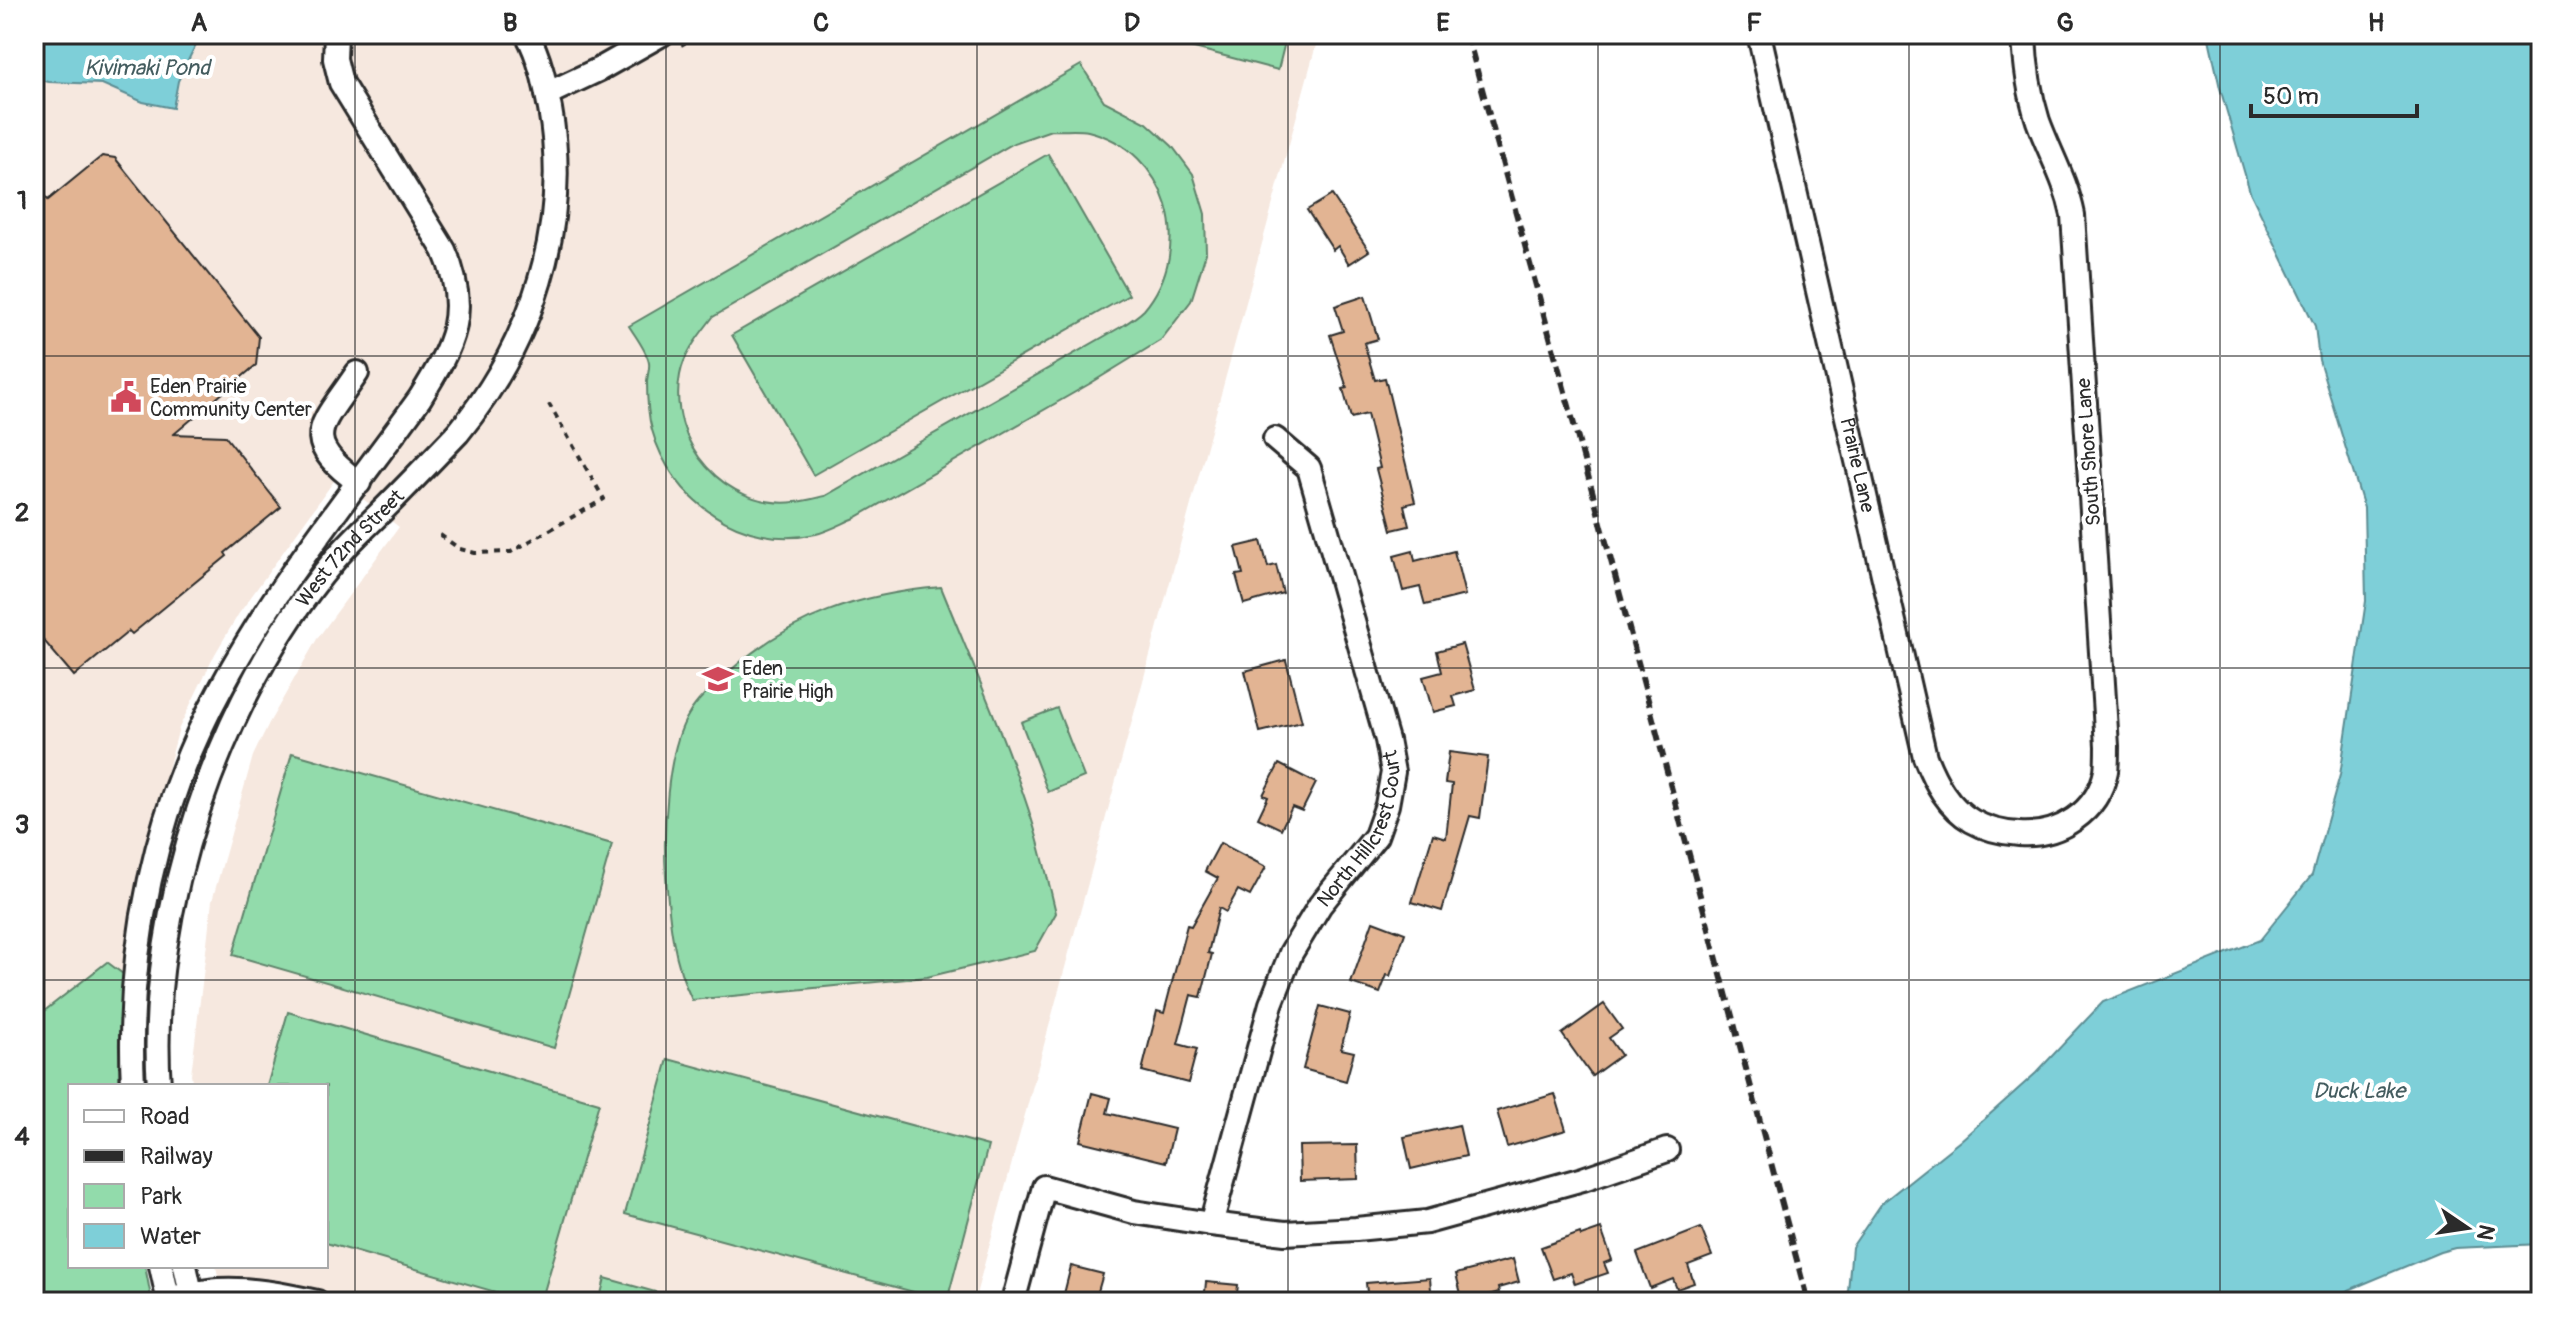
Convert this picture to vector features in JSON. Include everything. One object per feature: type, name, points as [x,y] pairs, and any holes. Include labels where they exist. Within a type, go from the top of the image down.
[{"type":"street","name":"West 72nd Street","points":[[133,1084],[133,990],[138,943],[153,866],[183,769],[220,690],[259,622],[440,366],[454,334],[457,302],[451,265],[341,83],[335,59],[336,34]]},
{"type":"street","name":"West 72nd Street","points":[[159,1084],[160,997],[169,918],[182,861],[200,802],[254,681],[280,636],[330,565],[476,411],[505,366],[528,317],[545,266],[554,208],[556,150],[547,94],[537,55],[527,34]]},
{"type":"street","points":[[547,94],[662,34]]},
{"type":"street","name":"Prairie Lane","points":[[1759,34],[1925,757],[1935,782],[1951,804],[1971,821],[2001,832],[2031,835]]},
{"type":"street","name":"South Shore Lane","points":[[2024,34],[2025,65],[2038,121],[2068,188],[2073,215],[2107,746],[2106,772],[2096,797],[2078,817],[2057,831],[2031,835]]},
{"type":"street","points":[[357,373],[323,424],[321,442],[332,462],[359,483]]},
{"type":"street","name":"North Hillcrest Court","points":[[1211,1224],[1271,1004],[1291,953],[1320,905],[1376,836],[1387,805],[1393,772],[1387,740],[1309,468],[1275,439]]},
{"type":"street","points":[[1013,1302],[1044,1187],[1134,1212],[1285,1233],[1427,1222],[1583,1179],[1667,1150]]},
{"type":"street","points":[[161,1268],[168,1300],[192,1298],[217,1290],[280,1294],[317,1302]]},
{"type":"street","points":[[185,1268],[192,1298]]},
{"type":"path","points":[[440,535],[460,549],[475,553],[511,552],[604,499],[549,404]]},
{"type":"shaded area","name":"Eden Prairie High","points":[[34,34],[1319,34],[974,1302],[223,1302],[216,1268],[328,1268],[328,1084],[193,1084],[191,1075],[212,901],[253,756],[317,639],[399,527],[336,478],[238,615],[179,728],[136,889],[123,974],[107,962],[34,1019]]},
{"type":"green space","points":[[1141,34],[1287,34],[1278,70]]},
{"type":"green space","points":[[1081,65],[1104,101],[1147,123],[1172,146],[1193,174],[1205,214],[1206,253],[1191,301],[1161,340],[855,518],[816,534],[788,537],[762,535],[737,527],[713,515],[675,478],[661,455],[652,430],[647,393],[649,363],[629,326]],"holes":[[[1051,130],[1088,131],[1116,142],[1138,159],[1155,180],[1166,205],[1170,231],[1169,259],[1160,285],[1144,310],[1119,328],[825,496],[795,502],[770,502],[746,495],[725,483],[707,467],[692,447],[678,400],[685,359],[713,317],[1014,143]]]},
{"type":"green space","points":[[1048,154],[1129,295],[813,475],[732,335]]},
{"type":"green space","points":[[941,587],[1009,754],[1044,862],[1056,913],[1035,951],[927,977],[692,1000],[673,940],[665,858],[671,770],[681,730],[689,714],[708,691],[754,651],[803,622],[855,602]]},
{"type":"green space","points":[[1057,708],[1084,777],[1048,792],[1021,722]]},
{"type":"green space","points":[[292,753],[612,844],[554,1048],[233,955]]},
{"type":"green space","points":[[107,962],[123,974],[119,1084],[68,1084],[68,1268],[145,1268],[152,1302],[34,1302],[34,1019]]},
{"type":"green space","points":[[288,1012],[599,1103],[541,1302],[530,1302],[328,1244],[328,1084],[268,1084]]},
{"type":"green space","points":[[668,1059],[988,1146],[947,1301],[625,1214]]},
{"type":"green space","points":[[605,1278],[691,1302],[599,1302]]},
{"type":"water","name":"Kivimaki Pond","points":[[34,34],[201,34],[178,81],[173,108],[143,102],[102,84],[34,79]]},
{"type":"water","name":"Duck Lake","points":[[2208,34],[2541,34],[2541,1244],[2455,1248],[2440,1252],[2344,1292],[2352,1302],[1851,1302],[1848,1291],[1852,1247],[1882,1203],[1960,1141],[2036,1073],[2103,1002],[2260,940],[2312,875],[2340,775],[2366,601],[2364,508],[2319,360],[2315,326],[2250,192]]},
{"type":"building","name":"Eden Prairie Community Center","points":[[102,156],[115,158],[259,337],[256,365],[174,434],[225,436],[281,507],[132,634],[129,631],[74,676],[34,629],[34,184],[48,200]]},
{"type":"building","points":[[1332,195],[1369,251],[1349,264],[1338,246],[1333,250],[1307,210]]},
{"type":"building","points":[[1365,296],[1378,339],[1364,343],[1375,380],[1385,378],[1415,502],[1404,505],[1409,526],[1392,530],[1376,469],[1380,468],[1367,414],[1351,418],[1343,389],[1347,388],[1330,335],[1343,331],[1335,306]]},
{"type":"building","points":[[1261,541],[1268,567],[1276,565],[1283,593],[1244,604],[1236,575],[1243,574],[1236,547]]},
{"type":"building","points":[[1413,551],[1415,561],[1454,551],[1465,595],[1425,605],[1420,587],[1403,591],[1394,556]]},
{"type":"building","points":[[1462,644],[1475,690],[1453,696],[1456,706],[1433,712],[1423,677],[1442,672],[1437,651]]},
{"type":"building","points":[[1286,660],[1302,722],[1260,732],[1245,671]]},
{"type":"building","points":[[1449,752],[1488,757],[1480,818],[1470,816],[1442,911],[1412,902],[1433,834],[1446,838],[1452,784],[1445,783]]},
{"type":"building","points":[[1279,764],[1316,783],[1302,811],[1292,807],[1281,829],[1258,818],[1268,797],[1263,795]]},
{"type":"building","points":[[1220,843],[1266,867],[1250,896],[1238,890],[1226,912],[1219,908],[1201,997],[1191,995],[1178,1044],[1197,1049],[1188,1083],[1142,1071],[1157,1011],[1164,1013],[1187,925],[1191,926],[1218,878],[1205,871]]},
{"type":"building","points":[[1373,921],[1405,933],[1390,976],[1387,975],[1380,993],[1351,983]]},
{"type":"building","points":[[1604,1004],[1622,1029],[1609,1038],[1621,1055],[1592,1076],[1562,1034]]},
{"type":"building","points":[[1320,1006],[1350,1014],[1341,1049],[1354,1052],[1346,1081],[1303,1069]]},
{"type":"building","points":[[1092,1093],[1111,1098],[1107,1113],[1174,1129],[1166,1162],[1080,1141]]},
{"type":"building","points":[[1555,1094],[1566,1130],[1507,1147],[1497,1111]]},
{"type":"building","points":[[1459,1125],[1466,1156],[1411,1169],[1404,1137]]},
{"type":"building","points":[[1357,1145],[1358,1179],[1300,1181],[1299,1146]]},
{"type":"building","points":[[1701,1228],[1712,1256],[1688,1265],[1694,1283],[1677,1289],[1673,1279],[1650,1288],[1637,1253]]},
{"type":"building","points":[[1601,1229],[1612,1260],[1604,1263],[1608,1273],[1575,1284],[1571,1273],[1553,1279],[1541,1247]]},
{"type":"building","points":[[1513,1259],[1519,1282],[1498,1288],[1499,1292],[1463,1302],[1456,1274]]},
{"type":"building","points":[[1071,1266],[1103,1274],[1095,1302],[1062,1302]]},
{"type":"building","points":[[1430,1278],[1432,1302],[1368,1302],[1366,1283]]},
{"type":"building","points":[[1206,1282],[1238,1285],[1236,1302],[1204,1302]]},
{"type":"railway","points":[[1467,34],[1601,523],[1808,1302]]},
{"type":"place","name":"Eden Prairie Community Center","points":[[126,397]]},
{"type":"place","name":"Eden Prairie High","points":[[718,679]]}]
